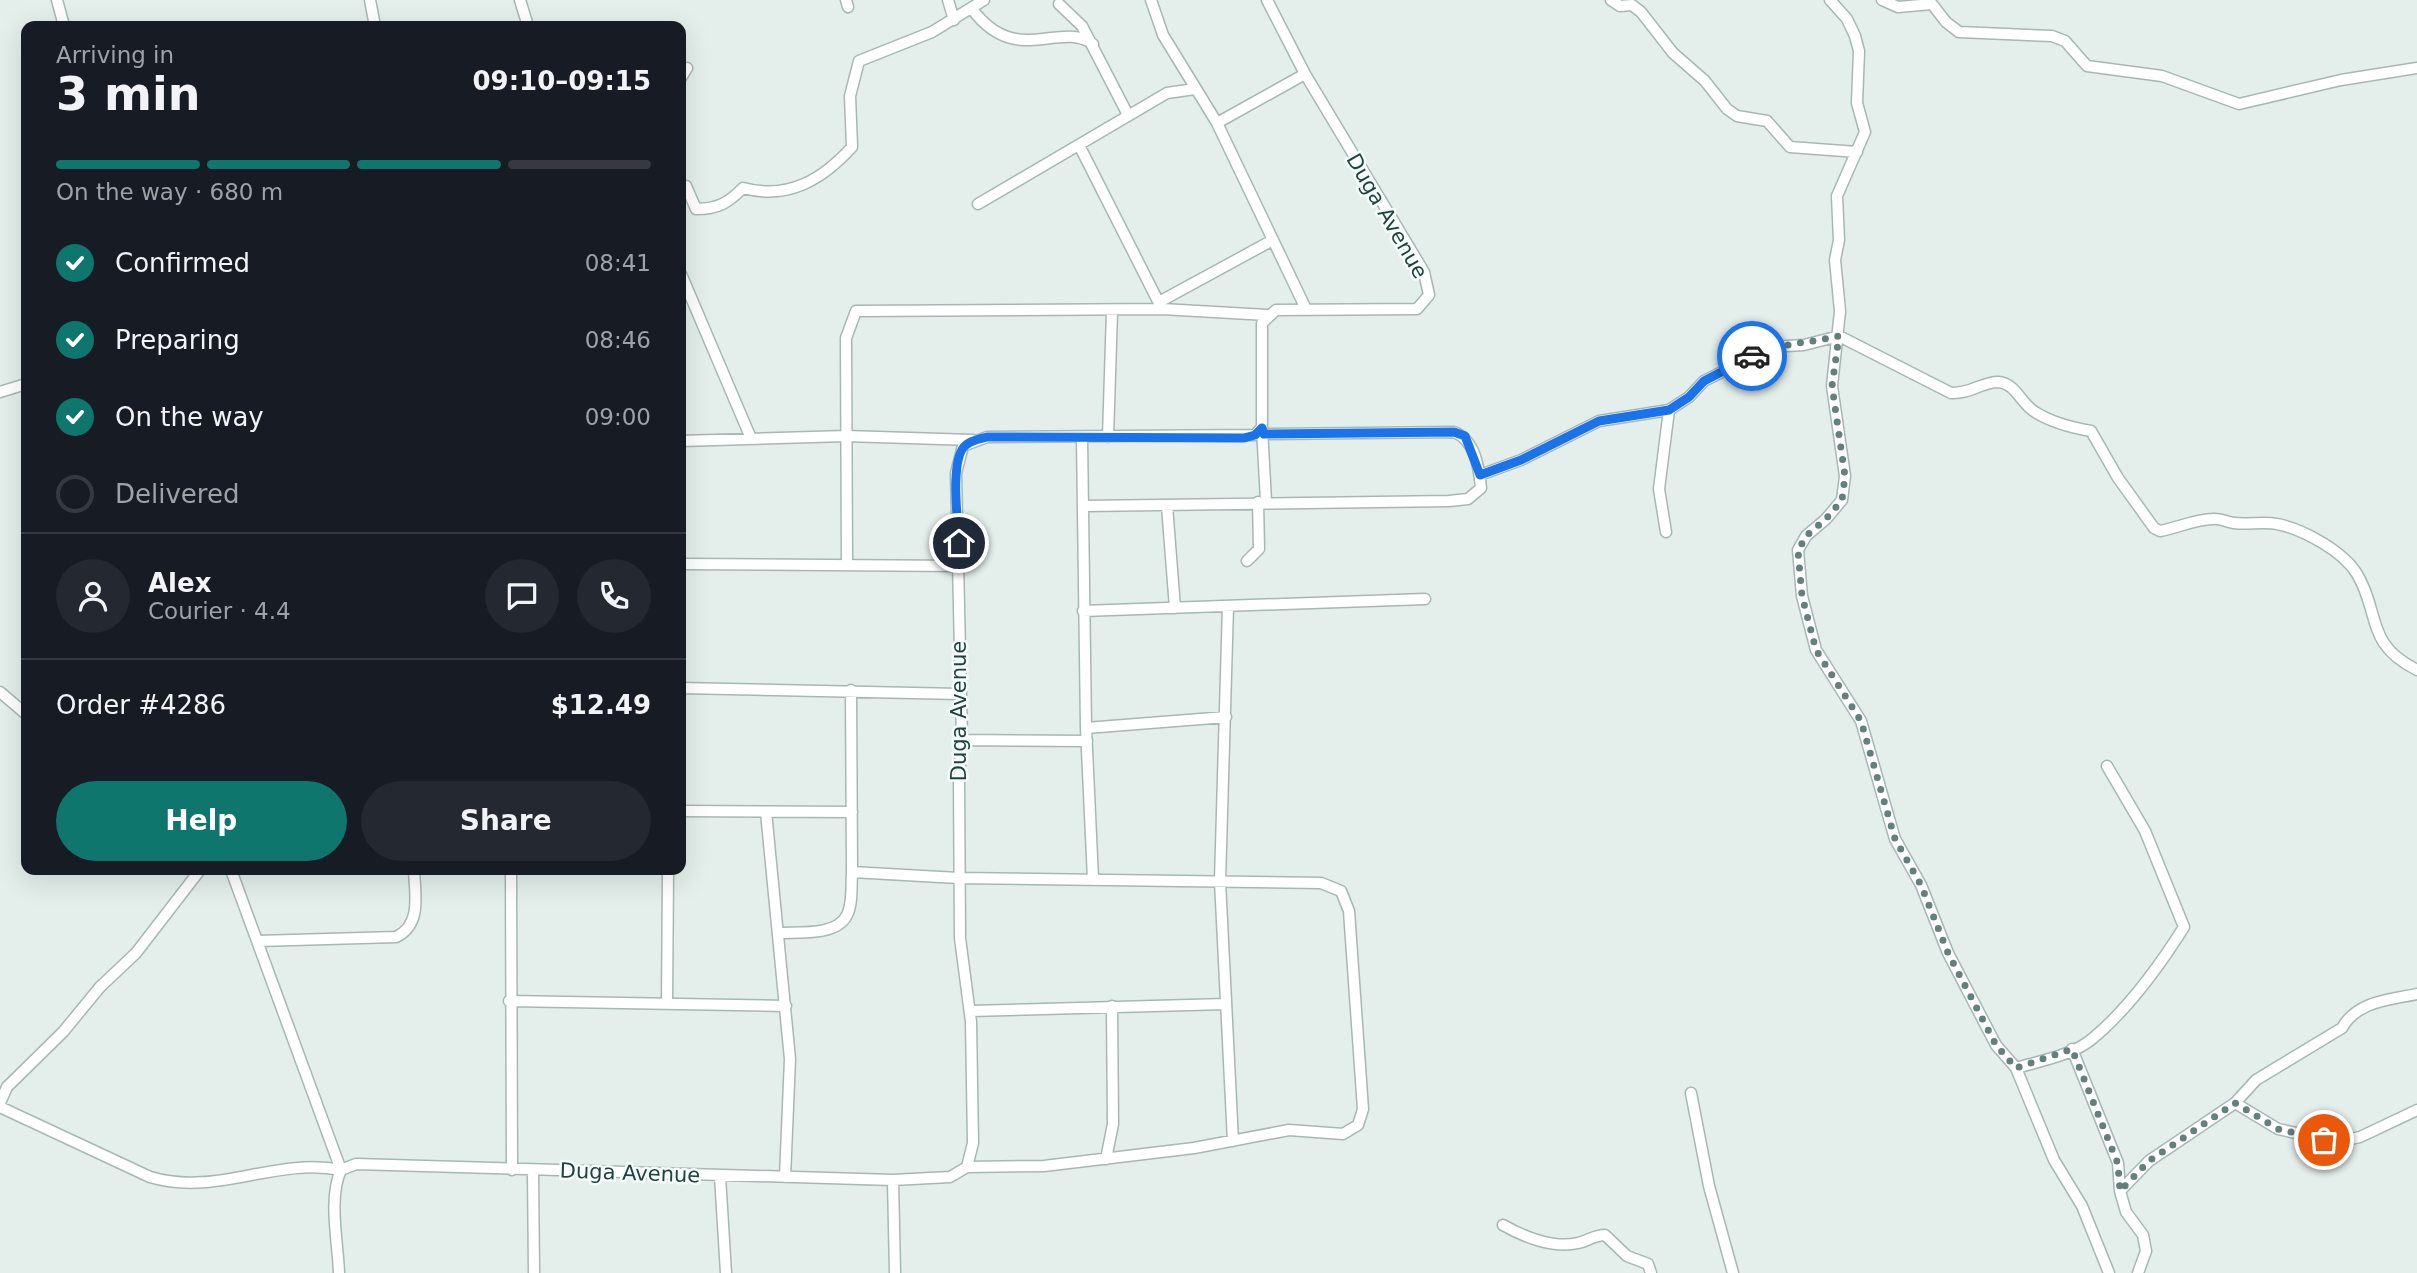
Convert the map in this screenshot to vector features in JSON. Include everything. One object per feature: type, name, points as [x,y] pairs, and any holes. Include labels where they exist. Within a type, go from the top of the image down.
[{"type":"street","points":[[57,0],[63,21]]},
{"type":"street","points":[[370,0],[374,21]]},
{"type":"street","points":[[520,0],[526,21]]},
{"type":"street","points":[[948,0],[954,20]]},
{"type":"street","points":[[686,186],[696,209],[716,209],[743,188],[760,192],[799,188],[840,160],[852,147],[850,96],[859,61],[867,55],[908,44],[954,20],[984,0]]},
{"type":"street","points":[[1151,0],[1163,35],[1217,123],[1306,309]]},
{"type":"street","name":"Duga Avenue","points":[[846,436],[846,338],[856,311],[1112,311],[1160,305],[1267,315],[1276,310],[1417,309],[1429,295],[1424,272],[1305,74],[1267,0]]},
{"type":"street","points":[[1611,0],[1620,6],[1632,5],[1641,12],[1673,53],[1694,69],[1737,116],[1767,121],[1790,147],[1857,152]]},
{"type":"street","points":[[1830,0],[1847,19],[1859,51],[1857,103],[1865,132],[1838,196],[1839,240],[1835,260],[1839,336],[1832,386],[1845,476],[1842,500],[1826,519],[1806,536],[1798,551],[1802,596],[1816,650],[1861,721],[1895,839],[1921,885],[1948,953],[1996,1045],[2016,1068],[2054,1160],[2082,1206],[2109,1273]]},
{"type":"street","points":[[1882,0],[1898,7],[1932,4],[1946,22],[1959,32],[2052,36],[2065,41],[2087,66],[2162,76],[2239,104],[2341,80],[2417,68]]},
{"type":"street","points":[[1059,4],[1082,26],[1128,115]]},
{"type":"street","points":[[972,9],[980,21],[1015,41],[1077,38],[1093,44]]},
{"type":"street","points":[[1217,123],[1305,74]]},
{"type":"street","points":[[978,204],[1167,93],[1195,89]]},
{"type":"street","points":[[1079,145],[1160,305],[1273,240]]},
{"type":"street","points":[[686,286],[750,436]]},
{"type":"street","points":[[1108,437],[1112,311]]},
{"type":"street","points":[[1247,561],[1259,548],[1263,431],[1262,323],[1267,315]]},
{"type":"street","points":[[1480,475],[1521,460],[1599,421],[1669,410],[1689,397],[1704,381],[1771,347],[1804,345],[1839,336],[1951,393],[1966,394],[1998,382],[2011,387],[2032,411],[2091,431],[2118,478],[2154,528],[2160,531],[2213,519],[2236,523],[2274,523],[2294,529],[2345,559],[2358,575],[2376,634],[2401,662],[2417,670]]},
{"type":"street","points":[[0,391],[21,385]]},
{"type":"street","points":[[1666,532],[1658,489],[1669,410]]},
{"type":"street","points":[[686,441],[750,436],[973,440],[987,437],[1244,438],[1263,431],[1454,432],[1465,436],[1480,475],[1482,488],[1468,499],[1084,506]]},
{"type":"street","points":[[846,436],[848,565]]},
{"type":"street","points":[[1082,438],[1086,728],[1094,879]]},
{"type":"street","name":"Duga Avenue","points":[[0,1105],[150,1177],[173,1184],[195,1185],[295,1168],[324,1166],[341,1170],[356,1164],[893,1180],[950,1177],[967,1167],[973,1143],[970,1011],[960,938],[958,878],[962,740],[956,472],[963,446],[973,440]]},
{"type":"street","points":[[1167,506],[1175,608]]},
{"type":"street","points":[[686,564],[960,566]]},
{"type":"street","points":[[1083,611],[1425,599]]},
{"type":"street","points":[[1228,606],[1220,881],[1233,1141]]},
{"type":"street","points":[[686,688],[960,694]]},
{"type":"street","points":[[780,933],[818,931],[837,926],[848,914],[852,872],[851,690]]},
{"type":"street","points":[[0,692],[21,710]]},
{"type":"street","points":[[1086,728],[1226,717]]},
{"type":"street","points":[[962,740],[1087,741]]},
{"type":"street","points":[[2016,1068],[2090,1041],[2164,958],[2184,928],[2145,831],[2107,766]]},
{"type":"street","points":[[686,811],[852,812]]},
{"type":"street","points":[[766,812],[780,933],[790,1059],[785,1177]]},
{"type":"street","points":[[852,872],[958,878],[1321,883],[1341,891],[1349,911],[1363,1109],[1358,1125],[1343,1135],[1289,1130],[1233,1141],[1044,1167],[967,1167]]},
{"type":"street","points":[[0,1105],[8,1087],[63,1032],[100,987],[136,953],[196,875]]},
{"type":"street","points":[[233,875],[341,1170],[335,1193],[339,1273]]},
{"type":"street","points":[[258,941],[396,937],[407,932],[416,906],[414,875]]},
{"type":"street","points":[[511,875],[509,1001],[512,1170]]},
{"type":"street","points":[[667,1004],[668,875]]},
{"type":"street","points":[[2120,1191],[2149,1161],[2235,1103],[2256,1080],[2316,1042],[2331,1036],[2363,1006],[2417,993]]},
{"type":"street","points":[[509,1001],[786,1006]]},
{"type":"street","points":[[970,1011],[1226,1004]]},
{"type":"street","points":[[1106,1159],[1113,1124],[1112,1006]]},
{"type":"street","points":[[2072,1049],[2118,1164],[2120,1191],[2126,1212],[2143,1235],[2146,1251],[2138,1273]]},
{"type":"street","points":[[1691,1093],[1709,1186],[1732,1273]]},
{"type":"street","points":[[2235,1103],[2278,1129],[2337,1142],[2360,1137],[2417,1111]]},
{"type":"street","points":[[533,1171],[534,1273]]},
{"type":"street","points":[[720,1176],[726,1273]]},
{"type":"street","points":[[893,1180],[895,1273]]},
{"type":"street","points":[[1503,1225],[1520,1235],[1550,1242],[1577,1244],[1605,1236],[1627,1256],[1648,1264],[1651,1273]]},
{"type":"way so far","points":[[1752,356],[1771,347],[1804,345],[1839,336],[1832,386],[1845,476],[1842,500],[1826,519],[1806,536],[1798,551],[1802,596],[1816,650],[1861,721],[1895,839],[1921,885],[1948,953],[1996,1045],[2016,1068],[2072,1049],[2118,1164],[2120,1191],[2149,1161],[2235,1103],[2278,1129],[2324,1140]]},
{"type":"route","points":[[959,543],[956,472],[963,446],[973,440],[987,437],[1244,438],[1255,435],[1262,428],[1264,434],[1454,432],[1465,436],[1480,475],[1555,445],[1599,421],[1669,410],[1689,397],[1704,381],[1752,356]]}]
